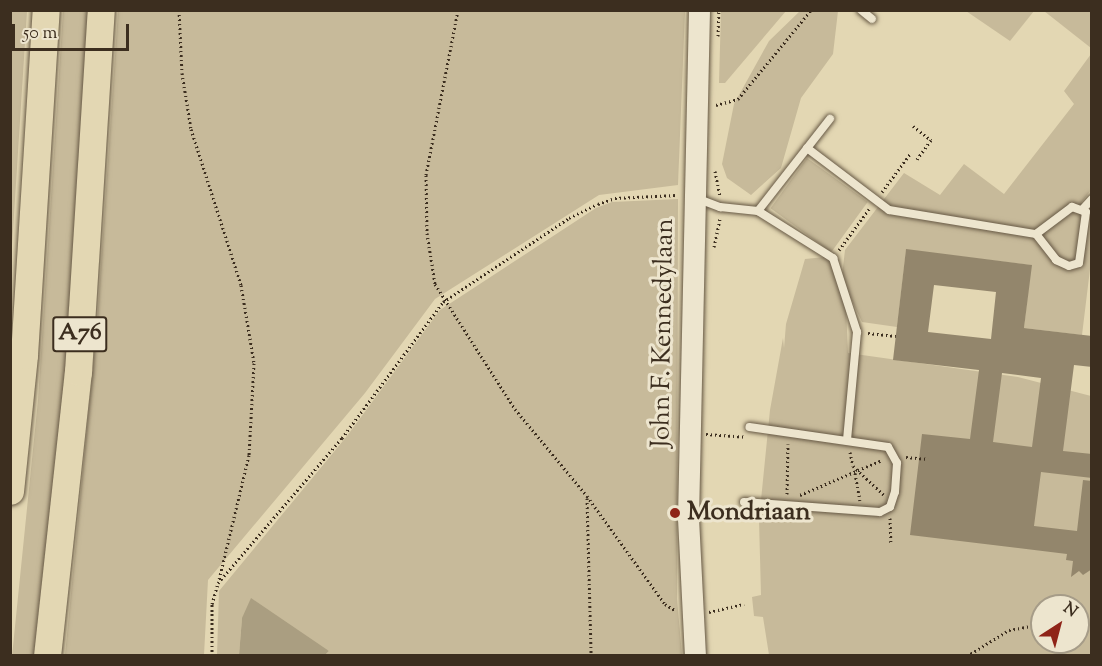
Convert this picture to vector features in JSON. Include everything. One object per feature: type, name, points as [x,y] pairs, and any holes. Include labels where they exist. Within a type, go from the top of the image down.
[{"type":"highway","name":"A76","points":[[10,491],[25,343],[46,10]]},
{"type":"highway","name":"A76","points":[[47,656],[78,372],[101,10]]},
{"type":"street","name":"John F. Kennedylaan","points":[[695,656],[691,614],[690,434],[699,10]]},
{"type":"lane","points":[[861,10],[872,19]]},
{"type":"lane","points":[[758,211],[830,118]]},
{"type":"lane","points":[[807,148],[889,210],[1036,234],[1056,260],[1069,266],[1079,264],[1086,212],[1072,207],[1036,234]]},
{"type":"lane","points":[[694,198],[720,207],[758,211],[833,258],[857,332],[847,439]]},
{"type":"lane","points":[[1082,210],[1092,199]]},
{"type":"lane","points":[[744,502],[862,511],[890,507],[897,464],[888,447],[847,439],[748,427]]},
{"type":"path","points":[[180,10],[182,73],[191,129],[241,285],[254,363],[249,455],[212,604],[212,656]]},
{"type":"path","points":[[458,10],[426,175],[427,232],[435,285],[443,302],[514,409],[587,496],[665,604],[691,614],[744,604]]},
{"type":"path","points":[[716,105],[738,99],[811,10]]},
{"type":"path","points":[[913,126],[931,140],[917,159]]},
{"type":"path","points":[[218,583],[342,438],[443,302],[569,218],[598,204],[615,198],[652,195],[694,198]]},
{"type":"path","points":[[857,332],[896,336]]},
{"type":"path","points":[[788,431],[788,500],[892,455],[928,459]]},
{"type":"path","points":[[690,434],[747,437]]},
{"type":"path","points":[[847,439],[862,511]]},
{"type":"path","points":[[587,496],[591,656]]},
{"type":"path","points":[[967,656],[1002,633],[1030,627]]},
{"type":"shaded area","points":[[10,11],[27,11],[11,262]]},
{"type":"shaded area","points":[[63,11],[89,11],[61,429],[35,655],[12,656],[38,400]]},
{"type":"shaded area","points":[[118,11],[685,11],[678,185],[599,195],[435,299],[365,393],[208,580],[204,655],[65,655],[97,325]]},
{"type":"shaded area","points":[[721,11],[786,11],[725,83],[719,83]]},
{"type":"shaded area","points":[[800,11],[838,11],[833,54],[801,98],[781,168],[751,195],[727,178],[722,164],[734,104],[769,41]]},
{"type":"shaded area","points":[[966,11],[1034,11],[1010,41]]},
{"type":"shaded area","points":[[1044,11],[1091,11],[1091,48]]},
{"type":"shaded area","points":[[1091,54],[1091,190],[1081,203],[1091,205],[1092,253],[1082,335],[1024,328],[1031,265],[906,250],[897,327],[862,322],[845,286],[848,353],[1018,377],[1091,396],[1091,655],[769,655],[763,617],[754,616],[752,597],[761,595],[759,520],[770,410],[783,338],[784,348],[786,324],[805,259],[825,257],[842,276],[845,250],[904,173],[940,195],[964,164],[1004,194],[1074,104],[1064,91]]},
{"type":"shaded area","points":[[807,158],[868,202],[831,252],[771,208]]},
{"type":"shaded area","points":[[678,199],[677,599],[682,655],[325,655],[329,651],[242,618],[239,655],[217,656],[219,591],[347,436],[440,310],[596,208],[612,202]]},
{"type":"shaded area","points":[[251,598],[329,651],[325,655],[239,655],[242,618]]},
{"type":"building","points":[[906,249],[1032,265],[1024,328],[1092,336],[1092,367],[1074,365],[1063,451],[1092,454],[1092,478],[1041,472],[1034,526],[1077,531],[1083,480],[1092,481],[1092,569],[1083,575],[1079,571],[1071,577],[1073,561],[1066,560],[1067,554],[910,535],[922,434],[970,439],[979,370],[893,360]],"holes":[[[934,285],[996,292],[991,339],[928,332]],[[1002,373],[1041,378],[1032,447],[993,442]]]},
{"type":"place","name":"Mondriaan","points":[[675,513]]}]
